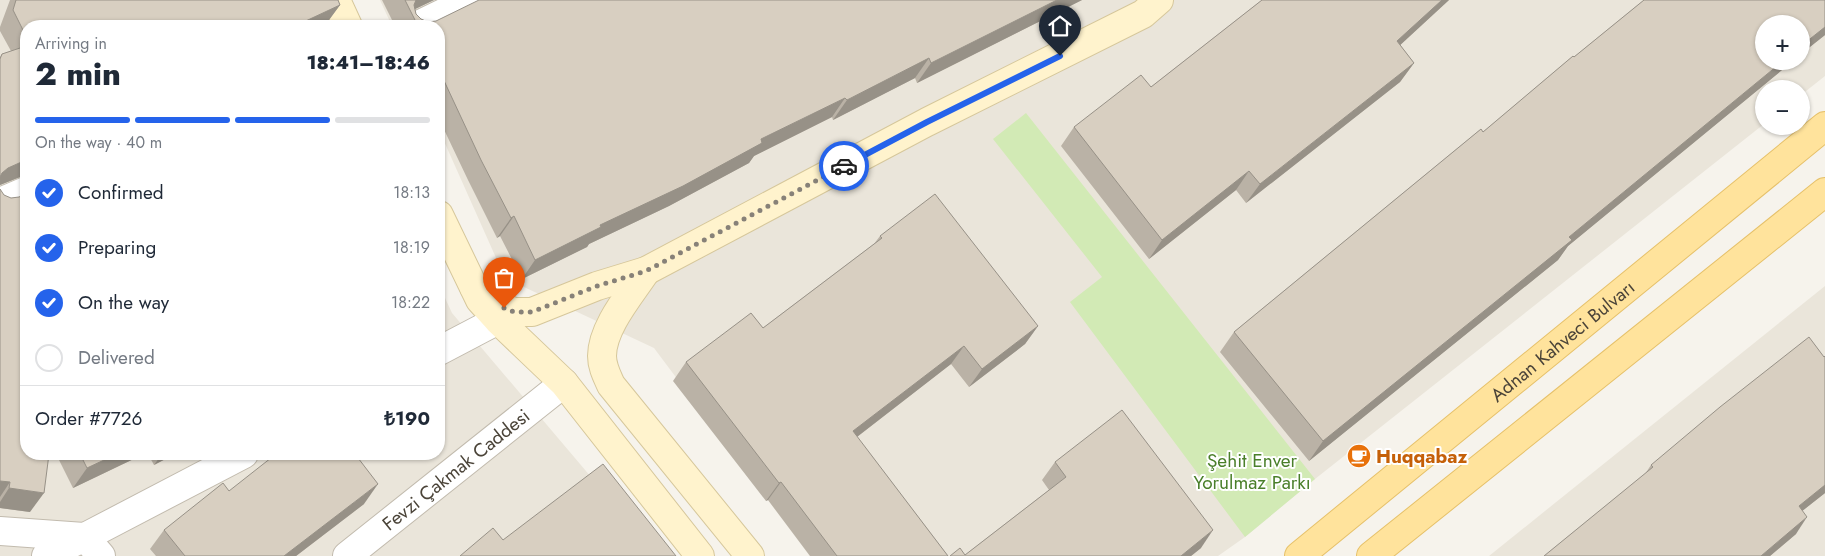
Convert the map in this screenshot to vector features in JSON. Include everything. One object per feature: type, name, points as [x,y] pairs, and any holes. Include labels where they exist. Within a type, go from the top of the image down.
[{"type":"main road","points":[[336,0],[345,20]]},
{"type":"main road","points":[[474,287],[494,304],[514,312],[532,312],[597,286],[646,271],[927,122],[1143,14],[1159,0]]},
{"type":"main road","name":"Adnan Kahveci Bulvarı","points":[[1299,556],[1825,126]]},
{"type":"main road","points":[[1372,556],[1825,192]]},
{"type":"main road","points":[[445,227],[480,300],[498,320],[564,383],[700,556]]},
{"type":"main road","points":[[646,271],[606,334],[602,358],[605,373],[611,385],[750,556]]},
{"type":"street","points":[[428,20],[470,0]]},
{"type":"street","points":[[0,202],[20,194]]},
{"type":"street","points":[[445,348],[498,320]]},
{"type":"street","name":"Fevzi Çakmak Caddesi","points":[[347,556],[564,383]]},
{"type":"street","points":[[46,556],[93,547],[234,460]]},
{"type":"street","points":[[0,531],[93,547]]},
{"type":"shaded area","points":[[0,0],[299,0],[89,20],[20,20],[20,460],[445,460],[445,298],[452,313],[658,556],[0,556]]},
{"type":"shaded area","points":[[380,0],[1825,0],[1825,76],[1810,88],[1810,80],[1755,80],[1755,131],[1315,479],[1245,537],[1218,556],[810,556],[654,348],[505,278],[445,143],[445,20],[389,20]]},
{"type":"shaded area","points":[[1825,286],[1825,556],[1489,556]]},
{"type":"green space","name":"Şehit Enver Yorulmaz Parkı","points":[[1026,113],[1315,479],[1245,537],[1070,302],[1102,277],[993,139]]},
{"type":"building","points":[[16,0],[338,0],[340,5],[308,20],[20,20],[20,24],[13,10]]},
{"type":"building","points":[[405,0],[416,0],[414,5],[416,14],[423,20],[415,20]]},
{"type":"building","points":[[479,0],[1057,0],[931,63],[929,58],[847,100],[845,98],[761,139],[762,143],[683,186],[600,225],[601,227],[535,260],[514,216],[511,218],[481,160],[445,83],[445,20],[438,20]]},
{"type":"building","points":[[1262,0],[1442,0],[1397,41],[1414,63],[1260,184],[1249,171],[1162,240],[1074,127],[1141,75],[1151,87]]},
{"type":"building","points":[[1644,0],[1825,0],[1825,27],[1810,39],[1810,15],[1755,15],[1755,70],[1772,70],[1760,80],[1755,80],[1755,84],[1569,237],[1572,240],[1323,441],[1234,332],[1481,129],[1483,132]]},
{"type":"building","points":[[20,48],[20,163],[8,168],[0,177],[0,59],[2,54]]},
{"type":"building","points":[[0,189],[4,195],[11,198],[20,197],[20,460],[48,460],[44,493],[9,488],[10,482],[0,481]]},
{"type":"building","points":[[935,194],[1038,326],[982,369],[964,346],[853,431],[948,556],[837,556],[686,362],[751,313],[763,328],[882,238],[880,236]]},
{"type":"building","points":[[1809,337],[1825,356],[1825,485],[1799,506],[1807,517],[1761,556],[1544,556],[1653,467],[1651,465],[1720,407]]},
{"type":"building","points":[[1122,410],[1213,530],[1181,556],[950,556],[960,548],[965,555],[1066,477],[1055,462]]},
{"type":"building","points":[[83,460],[104,460],[87,468]]},
{"type":"building","points":[[268,460],[360,460],[378,484],[284,556],[185,556],[164,530],[223,483],[229,491]]},
{"type":"building","points":[[603,464],[676,556],[460,556],[493,528],[503,540]]},
{"type":"way so far","points":[[504,308],[514,312],[532,312],[597,286],[646,271],[844,166]]},
{"type":"place","name":"Huqqabaz","points":[[1359,456]]},
{"type":"route","points":[[844,166],[927,122],[1060,56]]}]
